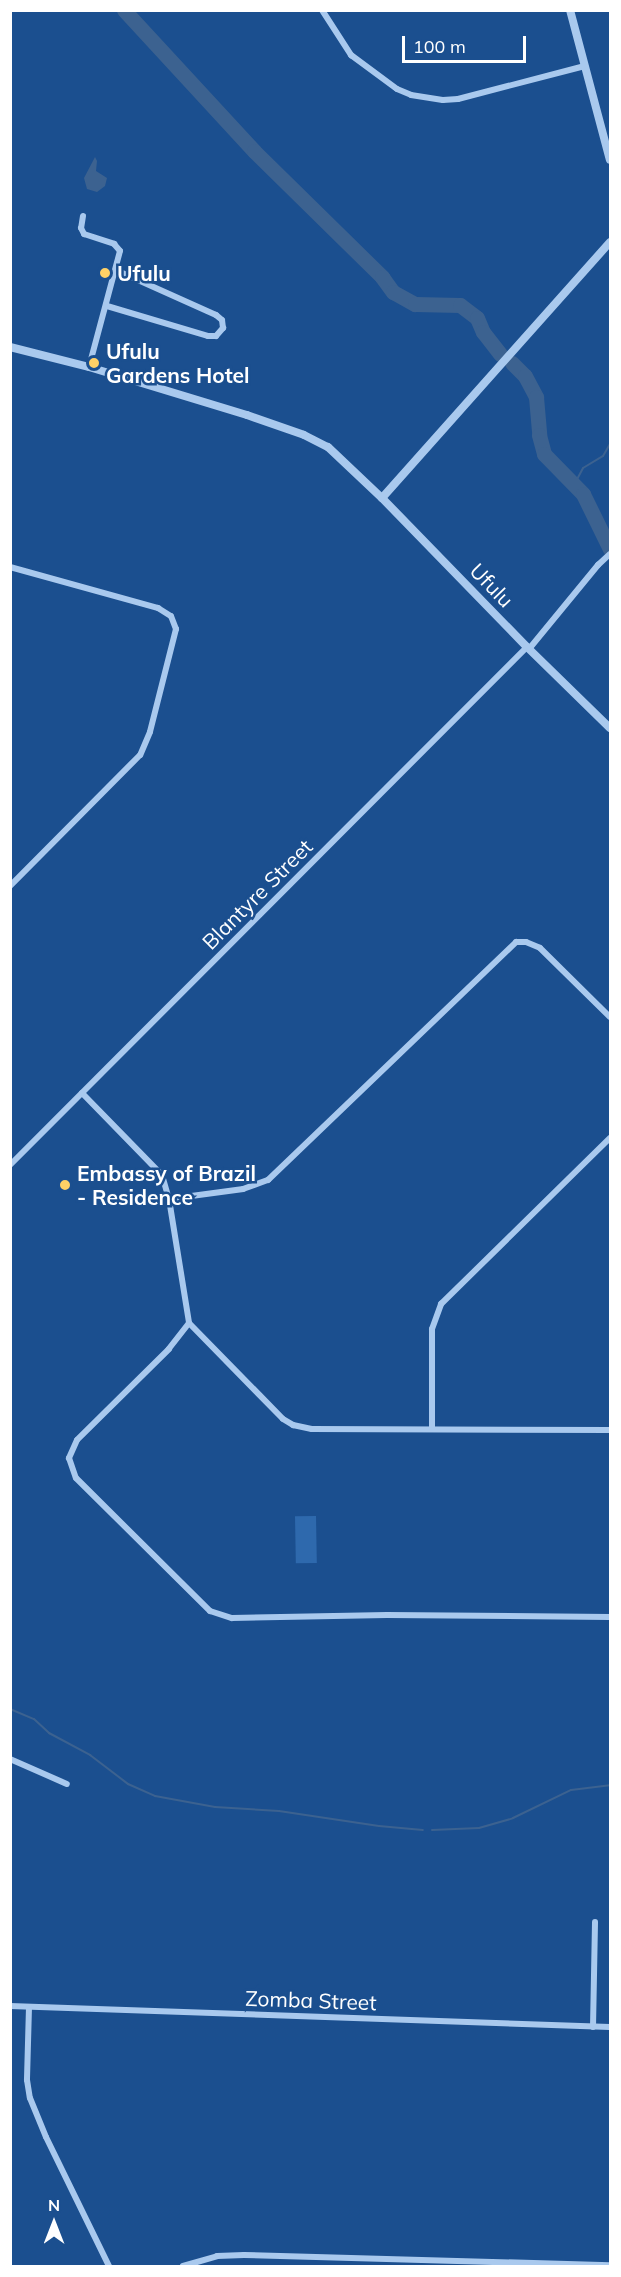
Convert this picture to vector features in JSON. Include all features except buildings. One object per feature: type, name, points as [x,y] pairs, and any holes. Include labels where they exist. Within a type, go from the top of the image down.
[{"type":"street","points":[[322,10],[351,55],[397,89],[411,95],[443,100],[458,99],[585,66]]},
{"type":"street","points":[[570,10],[610,160]]},
{"type":"street","points":[[83,216],[81,228],[84,234],[119,248],[107,306],[89,367]]},
{"type":"street","points":[[382,498],[610,242]]},
{"type":"street","points":[[107,306],[212,337],[219,334],[223,328],[222,320],[216,315],[116,270]]},
{"type":"street","name":"Ufulu","points":[[10,348],[89,367],[248,415],[316,440],[341,459],[382,498],[528,648],[610,728]]},
{"type":"street","name":"Blantyre Street","points":[[10,1165],[528,648],[598,564],[610,554]]},
{"type":"street","points":[[10,567],[158,608],[171,616],[176,629],[150,732],[140,754],[10,886]]},
{"type":"street","points":[[169,1199],[243,1189],[268,1180],[516,942],[526,942],[540,948],[610,1017]]},
{"type":"street","points":[[82,1093],[162,1175],[169,1199],[189,1323],[283,1419],[293,1425],[319,1429],[610,1430]]},
{"type":"street","points":[[432,1428],[432,1329],[441,1304],[610,1138]]},
{"type":"street","points":[[189,1323],[169,1349],[77,1440],[69,1458],[76,1478],[210,1611],[231,1617],[387,1615],[610,1617]]},
{"type":"street","points":[[10,1759],[67,1784]]},
{"type":"street","points":[[593,2027],[595,1922]]},
{"type":"street","name":"Zomba Street","points":[[10,2006],[610,2027]]},
{"type":"street","points":[[29,2007],[27,2065],[30,2098],[46,2137],[109,2266]]},
{"type":"street","points":[[183,2266],[218,2256],[244,2255],[610,2265]]},
{"type":"shaded area","points":[[95,157],[96,171],[107,178],[105,186],[97,192],[87,189],[84,178]]},
{"type":"shaded area","points":[[295,1516],[316,1516],[317,1563],[296,1563]]},
{"type":"waterway","points":[[124,10],[254,151],[382,277],[393,292],[415,304],[460,305],[477,318],[483,332],[500,354]]},
{"type":"waterway","points":[[512,363],[525,376],[536,397],[539,435],[544,454],[583,494],[610,549]]},
{"type":"waterway","points":[[574,485],[583,468],[603,456],[610,444]]},
{"type":"waterway","points":[[10,1709],[34,1719],[49,1733],[90,1755],[128,1784],[155,1796],[215,1807],[279,1811],[423,1830]]},
{"type":"waterway","points":[[432,1830],[479,1828],[513,1818],[571,1790],[610,1785]]},
{"type":"place","name":"Ufulu","points":[[105,273]]},
{"type":"place","name":"Ufulu Gardens Hotel","points":[[94,363]]},
{"type":"place","name":"Embassy of Brazil - Residence","points":[[65,1185]]}]
